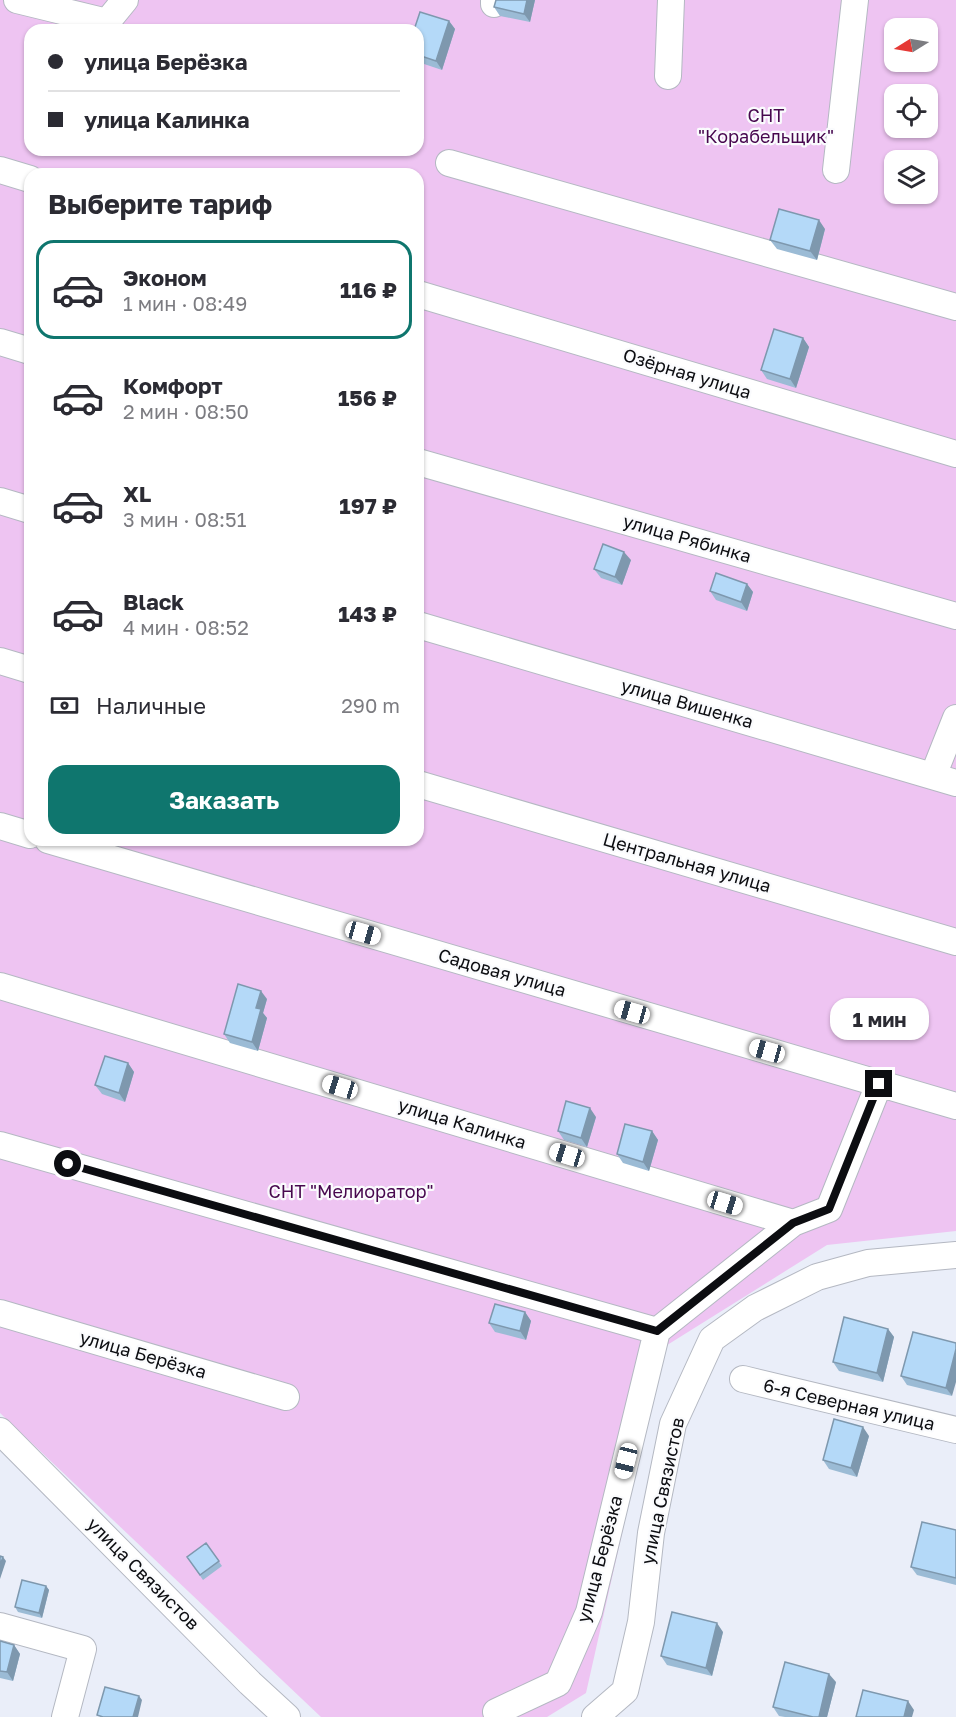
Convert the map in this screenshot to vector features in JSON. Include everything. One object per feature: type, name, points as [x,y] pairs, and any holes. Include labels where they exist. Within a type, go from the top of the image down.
[{"type":"street","points":[[17,0],[107,22],[125,0]]},
{"type":"street","points":[[668,76],[671,0]]},
{"type":"street","points":[[836,170],[855,0]]},
{"type":"street","points":[[449,163],[956,308]]},
{"type":"street","points":[[0,170],[24,177]]},
{"type":"street","name":"Озёрная улица","points":[[424,296],[956,454]]},
{"type":"street","points":[[0,342],[24,349]]},
{"type":"street","name":"улица Рябинка","points":[[424,464],[956,616]]},
{"type":"street","points":[[0,501],[24,508]]},
{"type":"street","name":"улица Вишенка","points":[[424,626],[944,780]]},
{"type":"street","points":[[0,661],[24,668]]},
{"type":"street","points":[[944,780],[956,718]]},
{"type":"street","name":"Центральная улица","points":[[424,786],[956,942]]},
{"type":"street","points":[[0,826],[24,833]]},
{"type":"street","name":"Садовая улица","points":[[68,846],[956,1107]]},
{"type":"street","name":"улица Калинка","points":[[0,986],[793,1223]]},
{"type":"street","points":[[0,1145],[657,1331],[793,1223],[829,1209],[879,1084]]},
{"type":"street","name":"улица Связистов","points":[[595,1717],[625,1691],[641,1622],[651,1533],[673,1424],[712,1339],[755,1308],[817,1277],[868,1263],[956,1256]]},
{"type":"street","name":"улица Берёзка","points":[[0,1313],[286,1397]]},
{"type":"street","name":"улица Берёзка","points":[[496,1712],[558,1683],[589,1612],[657,1331]]},
{"type":"street","name":"6-я Северная улица","points":[[742,1379],[956,1430]]},
{"type":"street","name":"улица Связистов","points":[[0,1431],[250,1683],[287,1717]]},
{"type":"street","points":[[0,1626],[83,1649],[65,1717]]},
{"type":"green space","name":"СНТ \"Мелиоратор\"","points":[[0,0],[956,0],[956,1231],[827,1245],[664,1347],[586,1693],[547,1717],[321,1717],[0,1413]]},
{"type":"building","points":[[496,0],[527,0],[524,14],[494,7]]},
{"type":"building","points":[[420,12],[449,21],[436,61],[424,57],[424,24],[416,24]]},
{"type":"building","points":[[779,209],[819,220],[810,251],[770,240]]},
{"type":"building","points":[[774,329],[803,338],[790,379],[761,370]]},
{"type":"building","points":[[603,544],[624,552],[615,577],[594,569]]},
{"type":"building","points":[[716,573],[747,584],[741,602],[710,591]]},
{"type":"building","points":[[238,984],[261,991],[256,1008],[261,1009],[252,1042],[224,1034]]},
{"type":"building","points":[[105,1056],[128,1063],[119,1093],[95,1085]]},
{"type":"building","points":[[566,1101],[590,1108],[581,1138],[558,1131]]},
{"type":"building","points":[[625,1124],[652,1131],[643,1162],[617,1154]]},
{"type":"building","points":[[495,1304],[525,1312],[520,1331],[489,1323]]},
{"type":"building","points":[[844,1317],[888,1329],[877,1373],[833,1362]]},
{"type":"building","points":[[913,1332],[956,1343],[946,1388],[901,1376]]},
{"type":"building","points":[[834,1419],[863,1427],[851,1468],[823,1460]]},
{"type":"building","points":[[922,1522],[956,1530],[956,1578],[911,1567]]},
{"type":"building","points":[[206,1543],[219,1561],[200,1575],[187,1557]]},
{"type":"building","points":[[22,1580],[46,1586],[39,1613],[15,1607]]},
{"type":"building","points":[[672,1612],[717,1623],[706,1668],[661,1656]]},
{"type":"building","points":[[0,1641],[14,1645],[7,1672],[0,1671]]},
{"type":"building","points":[[785,1662],[829,1674],[819,1717],[773,1707]]},
{"type":"building","points":[[105,1687],[139,1696],[133,1717],[97,1715]]},
{"type":"building","points":[[863,1690],[908,1701],[904,1717],[856,1717]]},
{"type":"route","points":[[68,1164],[657,1331],[793,1223],[829,1209],[879,1084]]},
{"type":"park label","name":"СНТ \"Корабельщик\"","points":[[766,126]]}]
